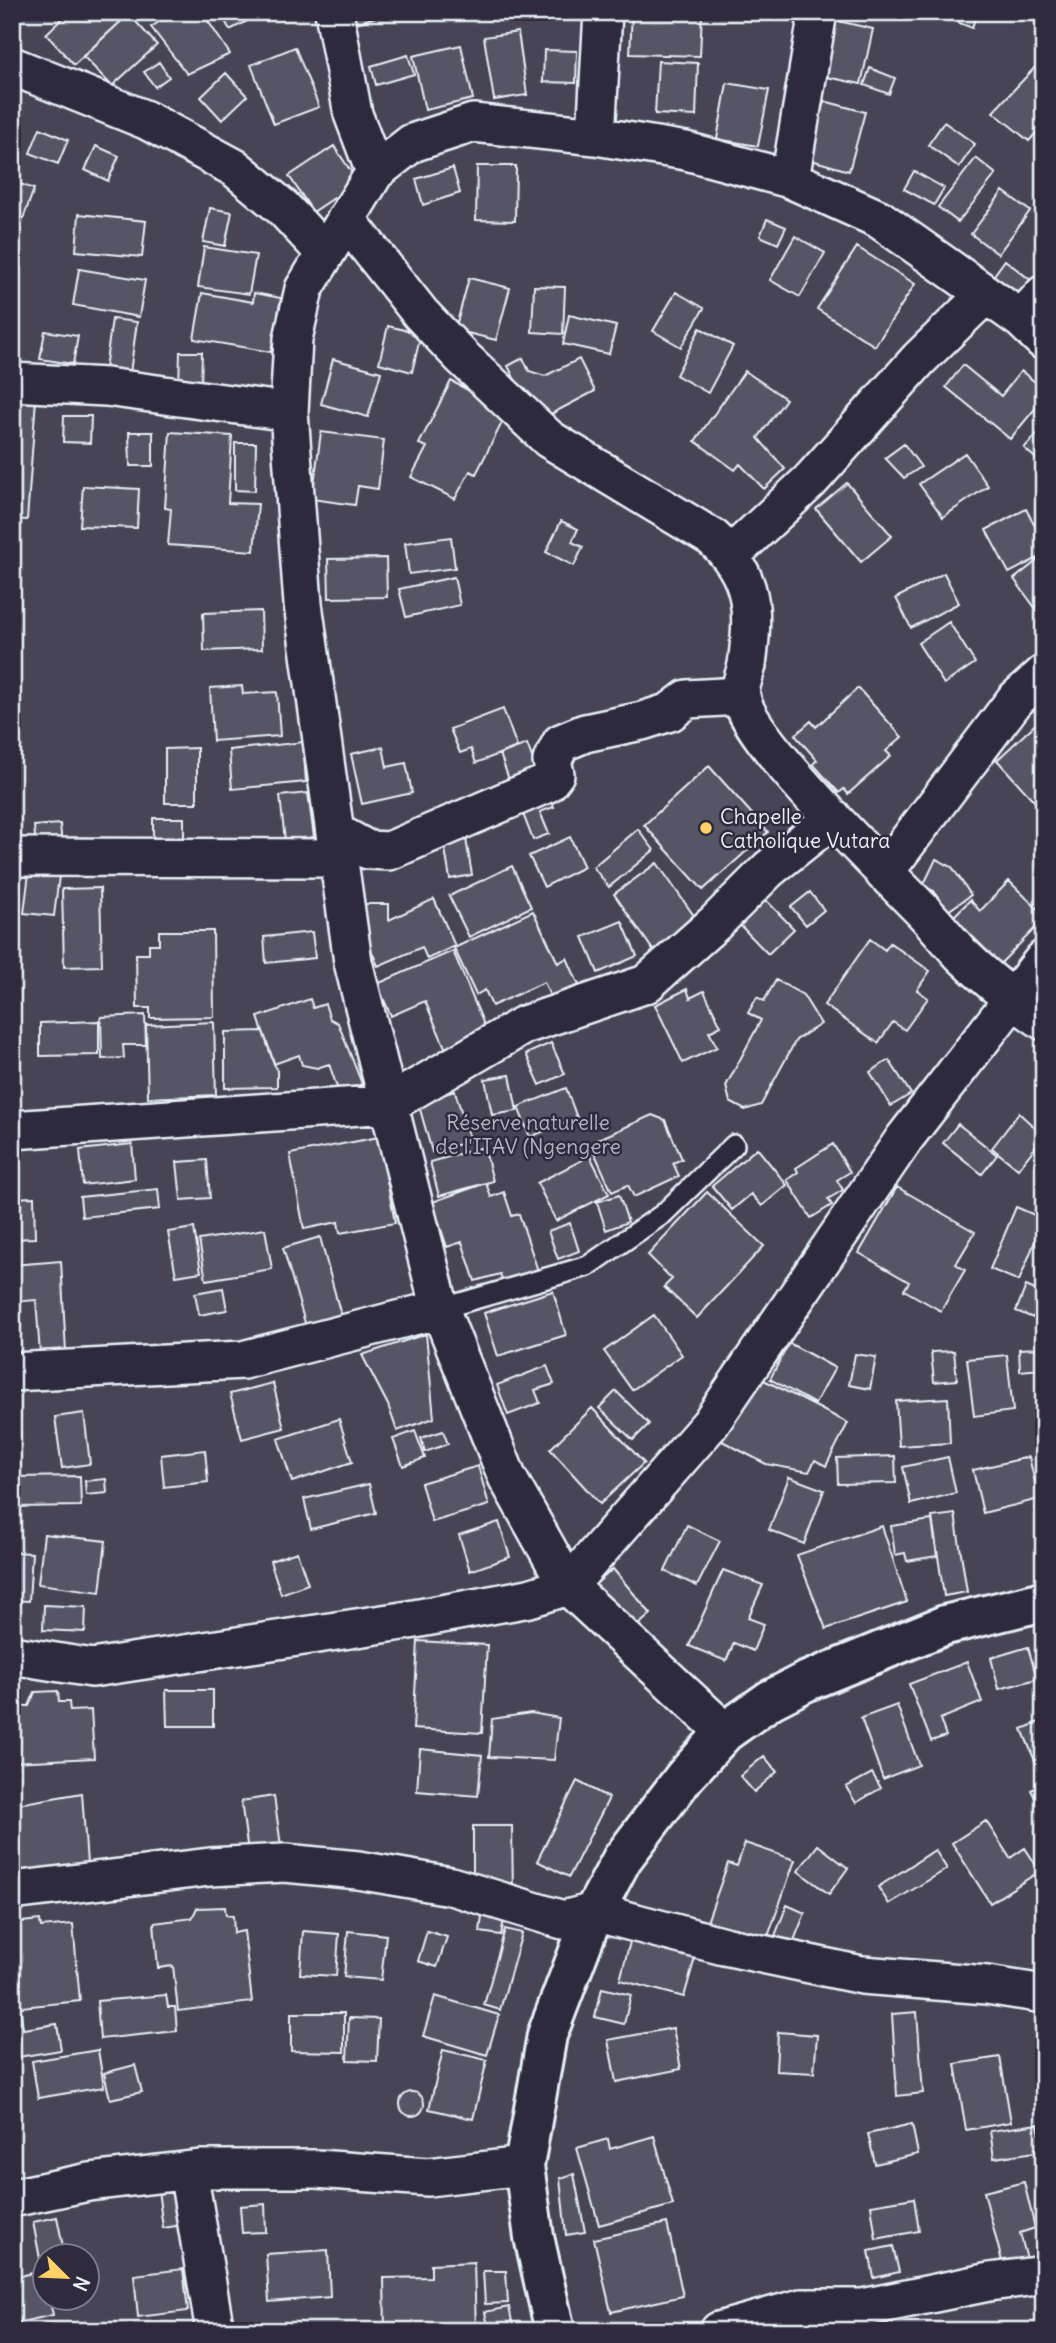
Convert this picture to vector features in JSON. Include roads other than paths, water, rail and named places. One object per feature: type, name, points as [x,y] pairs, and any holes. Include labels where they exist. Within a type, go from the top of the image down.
[{"type":"street","points":[[334,12],[353,114],[375,172]]},
{"type":"street","points":[[596,136],[603,12]]},
{"type":"street","points":[[790,179],[818,12]]},
{"type":"street","points":[[12,66],[146,120],[235,168],[283,208],[325,253]]},
{"type":"street","points":[[725,1732],[568,1586],[507,1477],[440,1308],[353,962],[303,604],[289,412],[295,327],[304,289],[375,172],[411,142],[473,123],[596,136],[687,151],[790,179],[879,219],[985,295],[1036,318]]},
{"type":"street","points":[[346,219],[421,314],[549,439],[713,538],[731,555],[745,576],[750,602],[747,665],[741,696],[755,726],[833,818],[961,953],[1011,999],[1044,1021]]},
{"type":"street","points":[[731,555],[810,481],[919,359],[985,295]]},
{"type":"street","points":[[12,382],[106,387],[289,412]]},
{"type":"street","points":[[884,873],[1015,700],[1044,674]]},
{"type":"street","points":[[12,857],[337,846],[389,851],[548,783],[555,774],[552,761],[561,743],[584,733],[642,721],[670,712],[687,699],[741,696]]},
{"type":"street","points":[[12,1130],[389,1104],[523,1025],[646,984],[715,923],[769,869],[833,818]]},
{"type":"street","points":[[12,1655],[92,1668],[409,1620],[529,1598],[568,1586],[710,1424],[904,1139],[1044,959]]},
{"type":"street","points":[[12,1372],[243,1360],[440,1308]]},
{"type":"street","points":[[555,2331],[534,2237],[524,2166],[547,2035],[594,1912],[622,1859],[685,1776],[725,1732],[770,1700],[805,1682],[945,1625],[1044,1601]]},
{"type":"street","points":[[12,1891],[210,1867],[285,1863],[358,1870],[452,1886],[563,1920],[594,1912],[724,1946],[862,1975],[987,1985],[1044,1994]]},
{"type":"street","points":[[12,2198],[89,2182],[188,2171],[316,2169],[428,2177],[524,2166]]},
{"type":"street","points":[[188,2171],[215,2331]]},
{"type":"street","points":[[719,2331],[801,2308],[862,2308],[989,2282],[1044,2275]]},
{"type":"lane","points":[[440,1308],[588,1266],[663,1214],[734,1145]]},
{"type":"place","name":"Chapelle Catholique Vutara","points":[[706,828]]},
{"type":"park label","name":"Réserve naturelle de l'ITAV (Ngengere","points":[[528,1134]]}]
